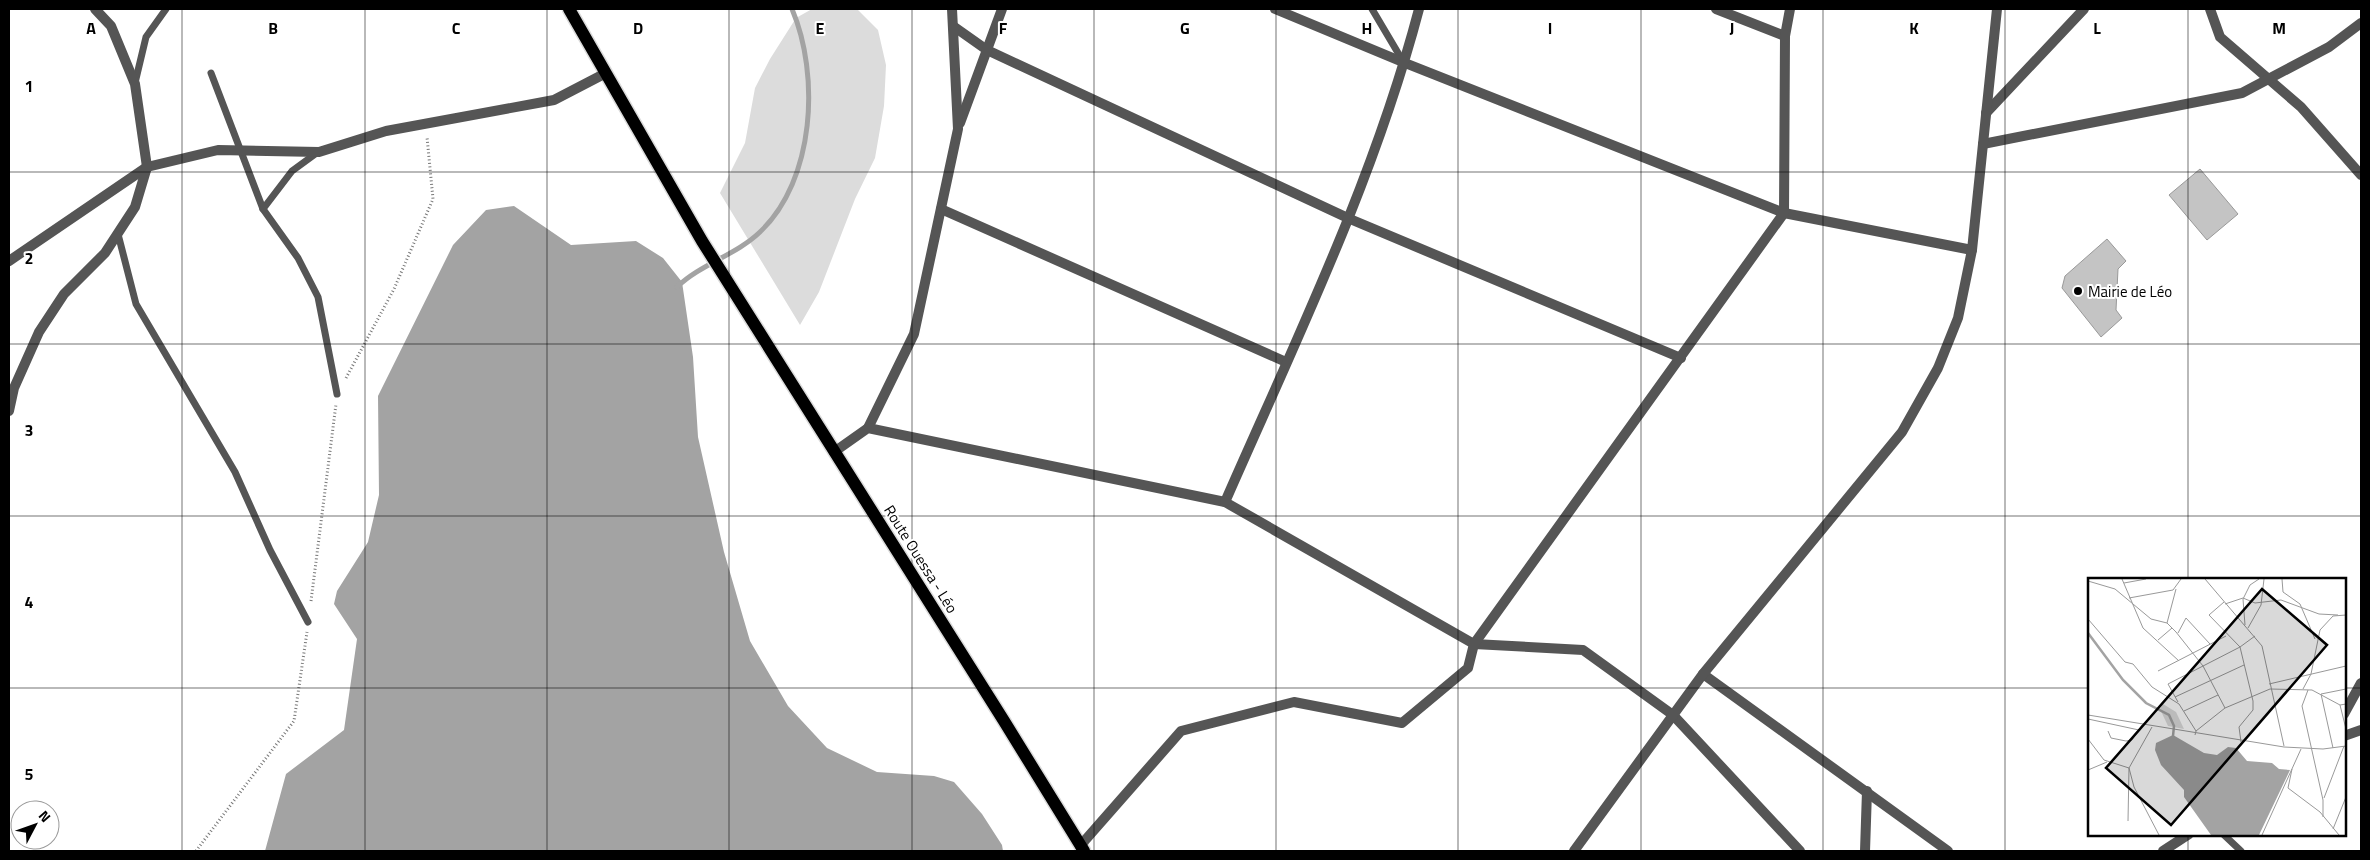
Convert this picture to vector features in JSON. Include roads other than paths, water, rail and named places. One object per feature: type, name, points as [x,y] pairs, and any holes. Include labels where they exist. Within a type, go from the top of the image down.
[{"type":"main road","name":"Route Ouessa - Léo","points":[[569,9],[702,241],[1004,721],[1082,849]]},
{"type":"street","points":[[9,411],[14,388],[38,332],[64,294],[104,253],[136,207],[147,167],[135,84],[111,26],[95,9]]},
{"type":"street","points":[[952,9],[958,129]]},
{"type":"street","points":[[834,452],[868,428],[914,334],[958,129],[1002,9]]},
{"type":"street","points":[[1275,9],[1404,63],[1784,213],[1972,250]]},
{"type":"street","points":[[1225,502],[1350,219],[1404,63],[1419,9]]},
{"type":"street","points":[[1716,9],[1786,36]]},
{"type":"street","points":[[1082,849],[1181,731],[1294,702],[1402,723],[1468,668],[1474,644],[1784,213],[1786,36],[1790,9]]},
{"type":"street","points":[[1574,851],[1703,674],[1902,432],[1938,368],[1958,318],[1972,250],[1997,9]]},
{"type":"street","points":[[1986,113],[2084,9]]},
{"type":"street","points":[[2210,9],[2220,37],[2301,107],[2361,175]]},
{"type":"street","points":[[1982,144],[2242,93],[2330,47],[2361,23]]},
{"type":"street","points":[[953,26],[987,50],[1350,219],[1681,358]]},
{"type":"street","points":[[9,261],[147,167],[218,150],[319,152],[386,131],[554,100],[606,73]]},
{"type":"street","points":[[941,209],[1286,362]]},
{"type":"street","points":[[868,428],[1225,502],[1474,644],[1583,650],[1672,715],[1800,851]]},
{"type":"street","points":[[1703,674],[1948,851]]},
{"type":"street","points":[[2345,712],[2361,683]]},
{"type":"street","points":[[2345,736],[2361,730]]},
{"type":"street","points":[[1865,851],[1867,791]]},
{"type":"street","points":[[2163,851],[2188,835]]},
{"type":"lane","points":[[135,84],[146,38],[166,9]]},
{"type":"lane","points":[[1372,9],[1404,63]]},
{"type":"lane","points":[[211,73],[263,209],[298,258],[318,297],[337,394]]},
{"type":"lane","points":[[263,209],[292,171],[319,152]]},
{"type":"lane","points":[[118,234],[136,304],[235,472],[270,550],[308,622]]},
{"type":"lane","points":[[2224,835],[2241,851]]},
{"type":"waterway","points":[[677,287],[697,272],[751,240],[778,210],[792,185],[802,156],[807,126],[809,95],[807,64],[801,35],[792,9]]},
{"type":"place","name":"Mairie de Léo","points":[[2078,291]]}]
